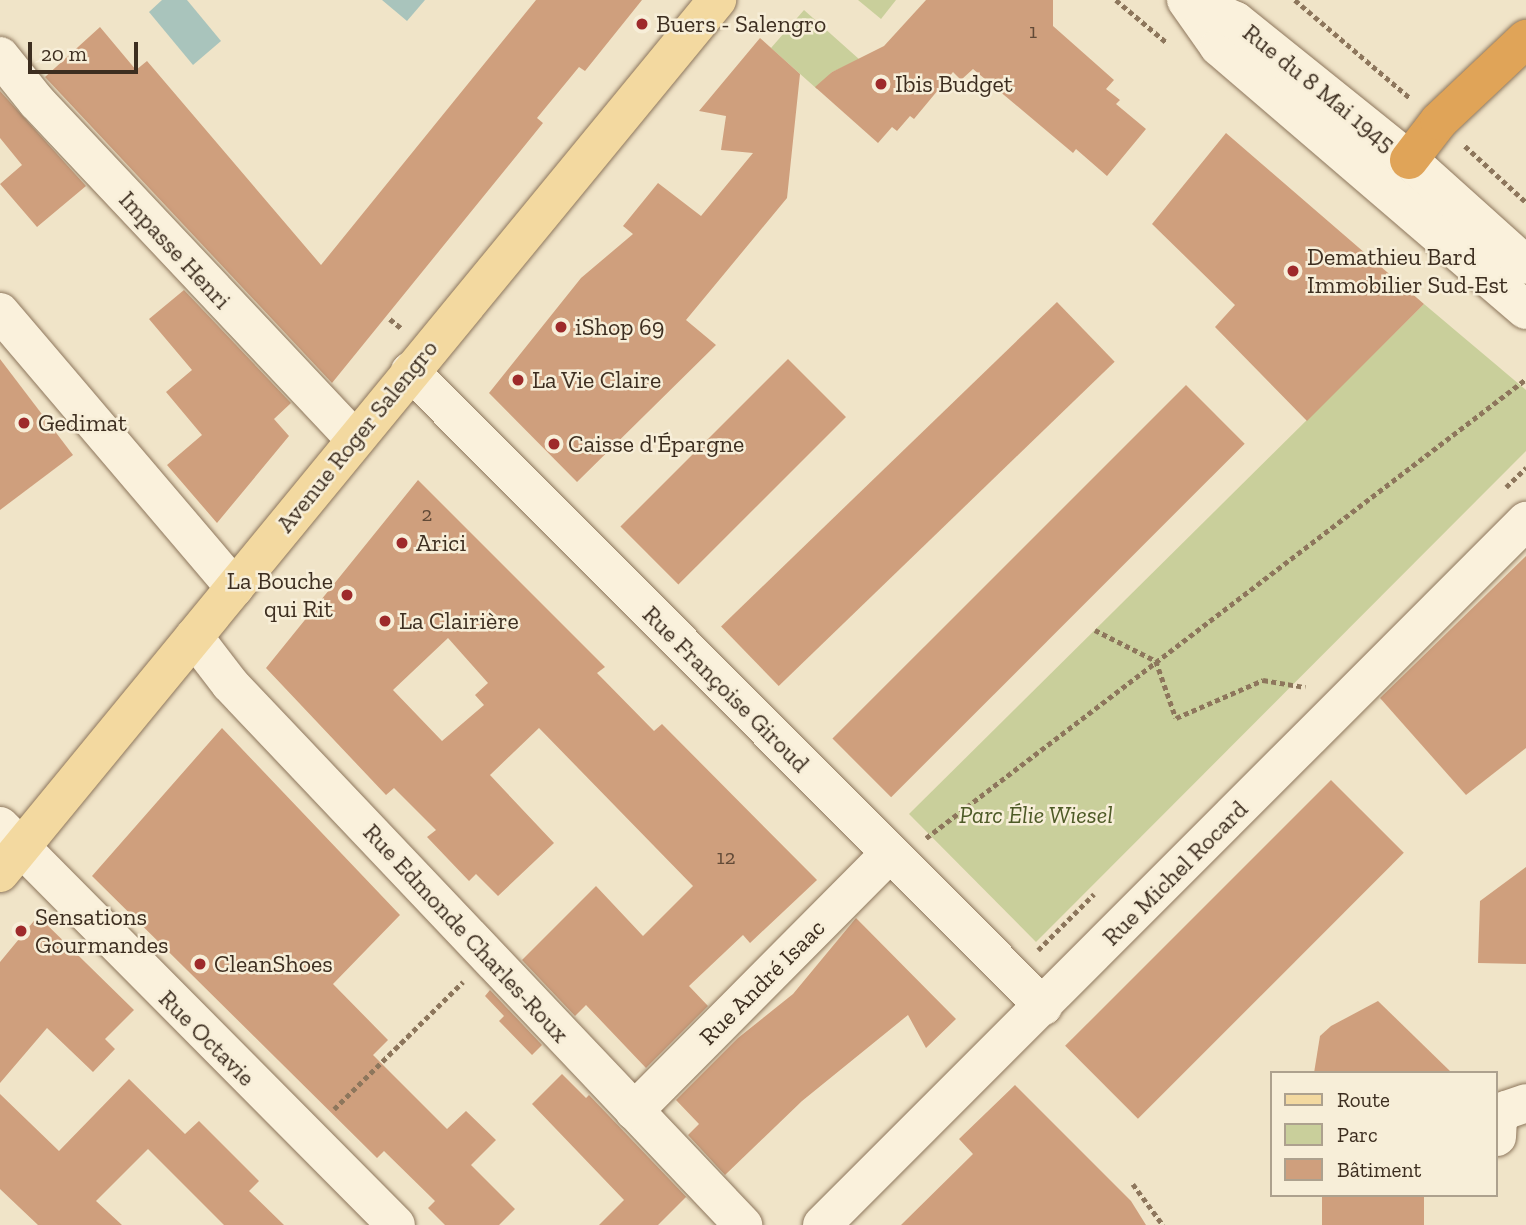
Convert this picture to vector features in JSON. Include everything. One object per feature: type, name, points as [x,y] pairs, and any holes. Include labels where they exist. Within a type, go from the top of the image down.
[{"type":"highway","points":[[1409,160],[1439,121],[1526,39]]},
{"type":"main road","name":"Avenue Roger Salengro","points":[[6,850],[194,637],[717,0]]},
{"type":"street","name":"Rue du 8 Mai 1945","points":[[1187,0],[1236,21],[1409,160],[1526,265]]},
{"type":"street","name":"Rue du 8 Mai 1945","points":[[1187,0],[1219,47],[1526,310]]},
{"type":"street","name":"Impasse Henri","points":[[0,55],[37,102],[355,439]]},
{"type":"street","name":"Rue du 8 Mai 1945","points":[[1374,180],[1409,160]]},
{"type":"street","points":[[0,312],[159,517],[234,588]]},
{"type":"street","name":"Rue Françoise Giroud","points":[[410,371],[902,850],[1043,1006]]},
{"type":"street","name":"Rue Michel Rocard","points":[[822,1225],[1526,521]]},
{"type":"street","name":"Rue Edmonde Charles-Roux","points":[[194,637],[230,684],[743,1225]]},
{"type":"street","name":"Rue Octavie","points":[[6,850],[396,1225]]},
{"type":"street","name":"Rue André Isaac","points":[[634,1111],[902,850]]},
{"type":"street","points":[[1498,1119],[1506,1110],[1526,1103]]},
{"type":"path","points":[[1295,0],[1419,106]]},
{"type":"path","points":[[1458,140],[1526,202]]},
{"type":"path","points":[[390,319],[402,329]]},
{"type":"path","points":[[902,850],[1156,661],[1526,379]]},
{"type":"path","points":[[1095,631],[1156,661],[1177,718],[1263,680],[1305,687]]},
{"type":"path","points":[[306,1137],[489,957]]},
{"type":"path","points":[[1133,1184],[1163,1225]]},
{"type":"green space","points":[[858,0],[896,0],[881,19]]},
{"type":"green space","points":[[804,10],[860,60],[832,72],[817,89],[771,48]]},
{"type":"green space","name":"Parc Élie Wiesel","points":[[1424,304],[1526,390],[1526,451],[1036,942],[909,814]]},
{"type":"water","points":[[162,0],[187,0],[221,41],[193,65],[149,12]]},
{"type":"water","points":[[382,0],[425,0],[407,21]]},
{"type":"building","points":[[536,0],[642,0],[585,71],[579,67],[537,118],[543,123],[332,383],[45,77],[100,27],[136,70],[147,61],[321,265]]},
{"type":"building","name":"Ibis Budget","points":[[926,0],[1053,0],[1053,26],[1114,80],[1106,89],[1120,100],[1116,104],[1146,129],[1107,176],[1076,149],[1073,153],[973,69],[961,80],[953,72],[914,119],[910,116],[897,131],[892,127],[878,143],[815,87],[832,72],[884,46]]},
{"type":"building","points":[[760,38],[800,74],[787,198],[686,320],[716,345],[577,482],[489,393],[581,278],[633,234],[623,226],[658,183],[701,216],[753,153],[721,150],[726,116],[699,111]]},
{"type":"building","points":[[0,91],[86,186],[37,227],[0,184],[22,165],[0,138]]},
{"type":"building","name":"Demathieu Bard Immobilier Sud-Est","points":[[1226,133],[1424,304],[1307,421],[1215,327],[1235,305],[1152,224]]},
{"type":"building","points":[[184,290],[291,403],[274,419],[289,436],[217,523],[167,465],[202,435],[166,392],[192,370],[149,319]]},
{"type":"building","points":[[1057,302],[1115,362],[779,686],[721,626]]},
{"type":"building","name":"Gedimat","points":[[0,359],[73,455],[0,510]]},
{"type":"building","points":[[788,359],[846,417],[678,585],[620,527]]},
{"type":"building","points":[[1186,385],[1245,444],[891,797],[832,739]]},
{"type":"building","points":[[418,480],[605,667],[597,673],[654,731],[662,724],[817,880],[750,943],[743,935],[689,986],[708,1006],[646,1068],[586,1005],[575,1016],[522,960],[596,886],[643,936],[693,886],[539,728],[490,775],[554,843],[498,896],[476,874],[469,881],[427,837],[436,830],[394,788],[386,795],[266,668]],"holes":[[[448,638],[488,683],[475,695],[484,705],[442,741],[393,690]]]},
{"type":"building","points":[[1526,556],[1526,748],[1466,795],[1380,698]]},
{"type":"building","points":[[222,728],[400,915],[333,984],[388,1040],[373,1055],[447,1129],[466,1111],[496,1140],[471,1165],[515,1209],[499,1225],[445,1225],[428,1208],[435,1201],[384,1151],[377,1158],[92,876]]},
{"type":"building","points":[[1331,780],[1404,853],[1138,1119],[1065,1046]]},
{"type":"building","points":[[1526,867],[1526,964],[1478,963],[1480,901]]},
{"type":"building","points":[[38,916],[134,1010],[105,1039],[115,1049],[93,1072],[47,1028],[0,1083],[0,962]]},
{"type":"building","points":[[856,918],[956,1019],[926,1048],[908,1015],[802,1101],[725,1175],[688,1135],[699,1124],[676,1100],[738,1038],[793,994]]},
{"type":"building","points":[[490,990],[542,1045],[532,1055],[499,1021],[504,1016],[485,996]]},
{"type":"building","points":[[1378,1001],[1450,1071],[1314,1071],[1320,1036],[1331,1026]]},
{"type":"building","points":[[562,1074],[586,1098],[589,1095],[694,1205],[686,1197],[658,1225],[599,1225],[624,1200],[532,1104]]},
{"type":"building","points":[[129,1079],[185,1134],[199,1121],[259,1181],[249,1191],[284,1225],[224,1225],[148,1149],[96,1201],[122,1225],[38,1225],[0,1189],[0,1094],[59,1151]]},
{"type":"building","points":[[1015,1085],[1131,1201],[1146,1225],[901,1225],[973,1154],[959,1139]]},
{"type":"building","points":[[1322,1197],[1424,1197],[1424,1225],[1322,1225]]},
{"type":"place","name":"Buers - Salengro","points":[[642,24]]},
{"type":"place","name":"Ibis Budget","points":[[881,84]]},
{"type":"place","name":"Demathieu Bard Immobilier Sud-Est","points":[[1293,271]]},
{"type":"place","name":"iShop 69","points":[[561,327]]},
{"type":"place","name":"La Vie Claire","points":[[518,380]]},
{"type":"place","name":"Gedimat","points":[[24,423]]},
{"type":"place","name":"Caisse d'Épargne","points":[[554,444]]},
{"type":"place","name":"Arici","points":[[402,543]]},
{"type":"place","name":"La Bouche qui Rit","points":[[347,595]]},
{"type":"place","name":"La Clairière","points":[[385,621]]},
{"type":"place","name":"Sensations Gourmandes","points":[[21,931]]},
{"type":"place","name":"CleanShoes","points":[[200,964]]}]
